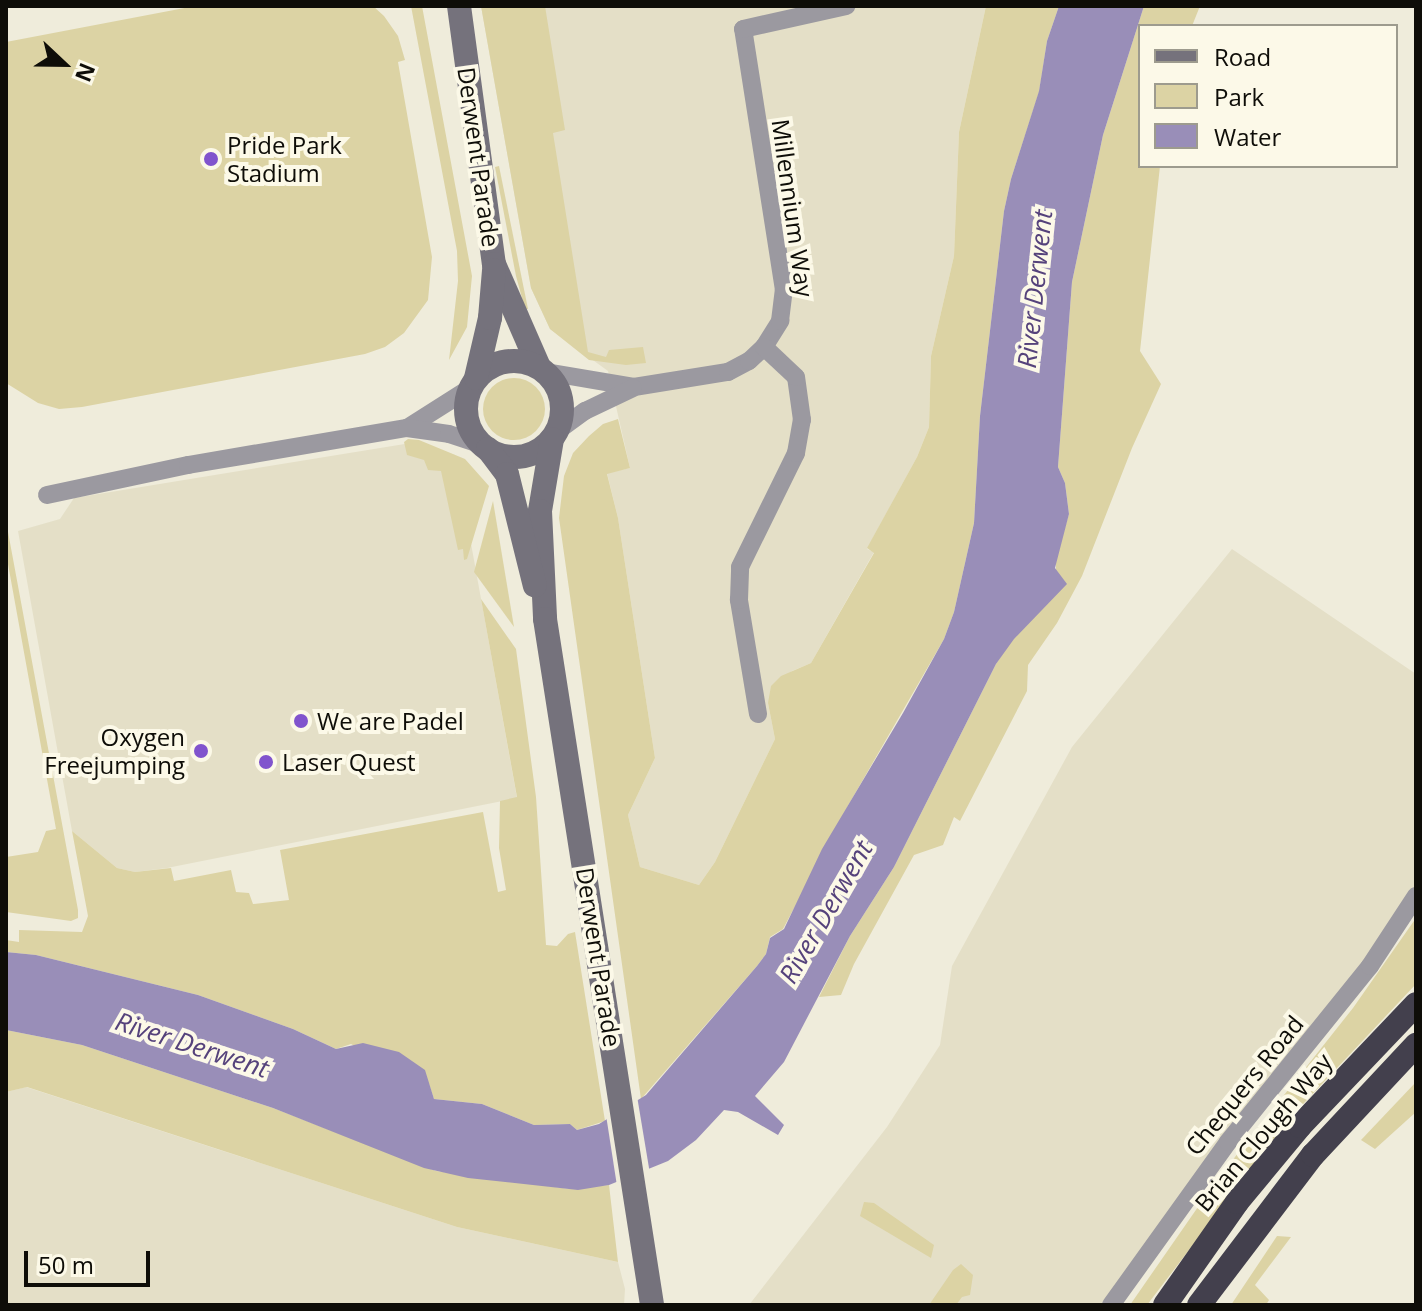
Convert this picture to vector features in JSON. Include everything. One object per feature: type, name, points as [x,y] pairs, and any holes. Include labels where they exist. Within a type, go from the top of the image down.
[{"type":"highway","name":"Brian Clough Way","points":[[1165,1305],[1237,1202],[1300,1126],[1416,1004]]},
{"type":"highway","points":[[1199,1305],[1313,1155],[1416,1045]]},
{"type":"street","name":"Derwent Parade","points":[[448,6],[463,51]]},
{"type":"street","name":"Derwent Parade","points":[[459,6],[494,264],[490,318],[473,383]]},
{"type":"street","name":"Millennium Way","points":[[554,435],[585,411],[634,387],[728,372],[749,361],[764,347],[780,321],[784,290],[743,29],[846,6]]},
{"type":"street","name":"Derwent Parade","points":[[494,264],[542,370]]},
{"type":"street","points":[[758,714],[739,600],[740,567],[796,453],[802,420],[796,377],[764,347]]},
{"type":"street","points":[[47,495],[188,465],[407,428],[449,434],[501,455],[522,456],[541,449],[554,435],[561,400],[556,385],[542,370],[508,361],[493,365],[473,383],[407,428]]},
{"type":"street","name":"Millennium Way","points":[[542,370],[634,387]]},
{"type":"street","points":[[473,383],[466,415],[470,428],[485,447]]},
{"type":"street","name":"Derwent Parade","points":[[554,435],[540,511],[545,619],[653,1298]]},
{"type":"street","name":"Derwent Parade","points":[[485,447],[509,479],[524,555],[545,619]]},
{"type":"street","name":"Chequers Road","points":[[1111,1305],[1220,1152],[1378,955],[1416,896]]},
{"type":"shaded area","points":[[481,6],[986,6],[959,132],[954,256],[931,356],[929,427],[917,457],[867,549],[874,552],[811,663],[792,671],[768,703],[775,739],[715,862],[699,885],[640,867],[628,815],[655,758],[618,518],[607,473],[630,468],[608,371],[550,329],[531,288]]},
{"type":"shaded area","points":[[417,442],[455,455],[517,798],[167,868],[135,872],[117,868],[72,831],[18,531],[60,519],[74,498]]},
{"type":"shaded area","points":[[1232,549],[1416,674],[1416,905],[1169,1230],[1122,1305],[749,1305],[887,1127],[940,1045],[952,966],[1072,747]]},
{"type":"shaded area","points":[[26,1087],[457,1227],[618,1262],[625,1289],[624,1305],[6,1305],[6,1092]]},
{"type":"green space","name":"Pride Park Stadium","points":[[195,6],[373,6],[384,16],[398,36],[405,60],[398,62],[432,257],[428,300],[404,333],[385,347],[365,354],[82,407],[59,409],[38,403],[6,383],[6,42]]},
{"type":"green space","points":[[411,6],[422,6],[472,276],[467,327],[449,360],[458,281],[457,251]]},
{"type":"green space","points":[[481,6],[545,6],[565,130],[553,133],[588,352],[606,357],[609,350],[643,347],[646,363],[626,365],[589,360],[550,329],[531,288]]},
{"type":"green space","points":[[986,6],[1059,6],[1047,41],[1039,92],[1004,211],[980,416],[974,523],[954,612],[944,639],[849,804],[783,929],[770,937],[766,954],[757,966],[641,1099],[559,518],[564,476],[573,453],[589,436],[603,424],[618,419],[630,468],[607,474],[618,518],[655,758],[628,815],[640,867],[699,885],[715,862],[775,739],[768,703],[771,686],[781,676],[811,663],[874,553],[867,548],[917,457],[929,427],[931,356],[954,256],[959,132]]},
{"type":"green space","points":[[1144,6],[1200,6],[1193,24],[1138,24]]},
{"type":"green space","points":[[1138,25],[1138,168],[1160,168],[1140,351],[1161,384],[1132,448],[1082,576],[1057,623],[1028,665],[1027,691],[960,821],[954,817],[943,845],[914,855],[854,964],[841,995],[819,997],[850,936],[894,867],[996,664],[1056,572],[1056,558],[1069,514],[1065,483],[1058,467],[1072,282],[1103,135]]},
{"type":"green space","points":[[499,166],[528,309],[525,309],[516,276],[495,167]]},
{"type":"green space","points":[[514,378],[536,387],[545,409],[536,431],[514,440],[492,431],[483,409],[492,387]]},
{"type":"green space","points":[[408,439],[419,440],[465,459],[489,486],[467,559],[464,560],[463,549],[458,550],[441,471],[428,470],[424,460],[407,455],[404,442]]},
{"type":"green space","points":[[493,501],[514,627],[474,572]]},
{"type":"green space","points":[[6,521],[78,910],[78,918],[71,921],[6,912],[6,857],[38,852],[46,831],[56,829],[6,553]]},
{"type":"green space","points":[[481,599],[516,649],[536,797],[546,945],[557,946],[568,934],[575,932],[605,1121],[577,1130],[570,1124],[534,1125],[482,1104],[434,1099],[429,1084],[351,1044],[336,1049],[293,1029],[198,995],[36,955],[6,952],[6,940],[19,942],[19,930],[82,932],[88,916],[72,831],[117,868],[135,872],[171,868],[174,881],[231,870],[236,892],[249,893],[253,904],[289,900],[280,850],[483,812],[498,892],[506,890],[499,848],[500,801],[517,797]]},
{"type":"green space","points":[[1416,918],[1416,984],[1289,1119],[1147,1305],[1130,1305],[1216,1181],[1353,1008]]},
{"type":"green space","points":[[6,1030],[82,1045],[273,1108],[436,1171],[570,1189],[609,1185],[618,1262],[457,1227],[27,1087],[6,1092]]},
{"type":"green space","points":[[1416,1082],[1416,1112],[1375,1149],[1361,1140]]},
{"type":"green space","points":[[864,1202],[874,1203],[934,1245],[931,1258],[860,1216]]},
{"type":"green space","points":[[1277,1236],[1291,1237],[1255,1285],[1269,1300],[1266,1305],[1231,1305]]},
{"type":"green space","points":[[961,1264],[973,1275],[970,1295],[962,1297],[956,1305],[929,1305],[953,1270]]},
{"type":"water","name":"River Derwent","points":[[1059,6],[1144,6],[1103,135],[1072,282],[1058,467],[1065,483],[1069,514],[1055,568],[1067,584],[1014,639],[996,664],[894,867],[850,936],[784,1062],[755,1096],[784,1125],[778,1135],[738,1112],[724,1110],[696,1140],[668,1161],[609,1185],[578,1190],[468,1178],[424,1168],[273,1108],[82,1045],[6,1030],[6,952],[36,955],[198,995],[293,1029],[336,1049],[363,1043],[399,1052],[425,1070],[434,1099],[482,1104],[534,1125],[570,1124],[577,1130],[599,1124],[646,1095],[757,966],[766,954],[770,938],[784,929],[822,849],[944,639],[954,612],[974,523],[980,416],[1004,211],[1039,91],[1047,41]]},
{"type":"pier","points":[[637,1096],[650,1174],[617,1186],[606,1115]]},
{"type":"place","name":"Pride Park Stadium","points":[[211,159]]},
{"type":"place","name":"We are Padel","points":[[301,721]]},
{"type":"place","name":"Oxygen Freejumping","points":[[201,751]]},
{"type":"place","name":"Laser Quest","points":[[266,762]]}]
